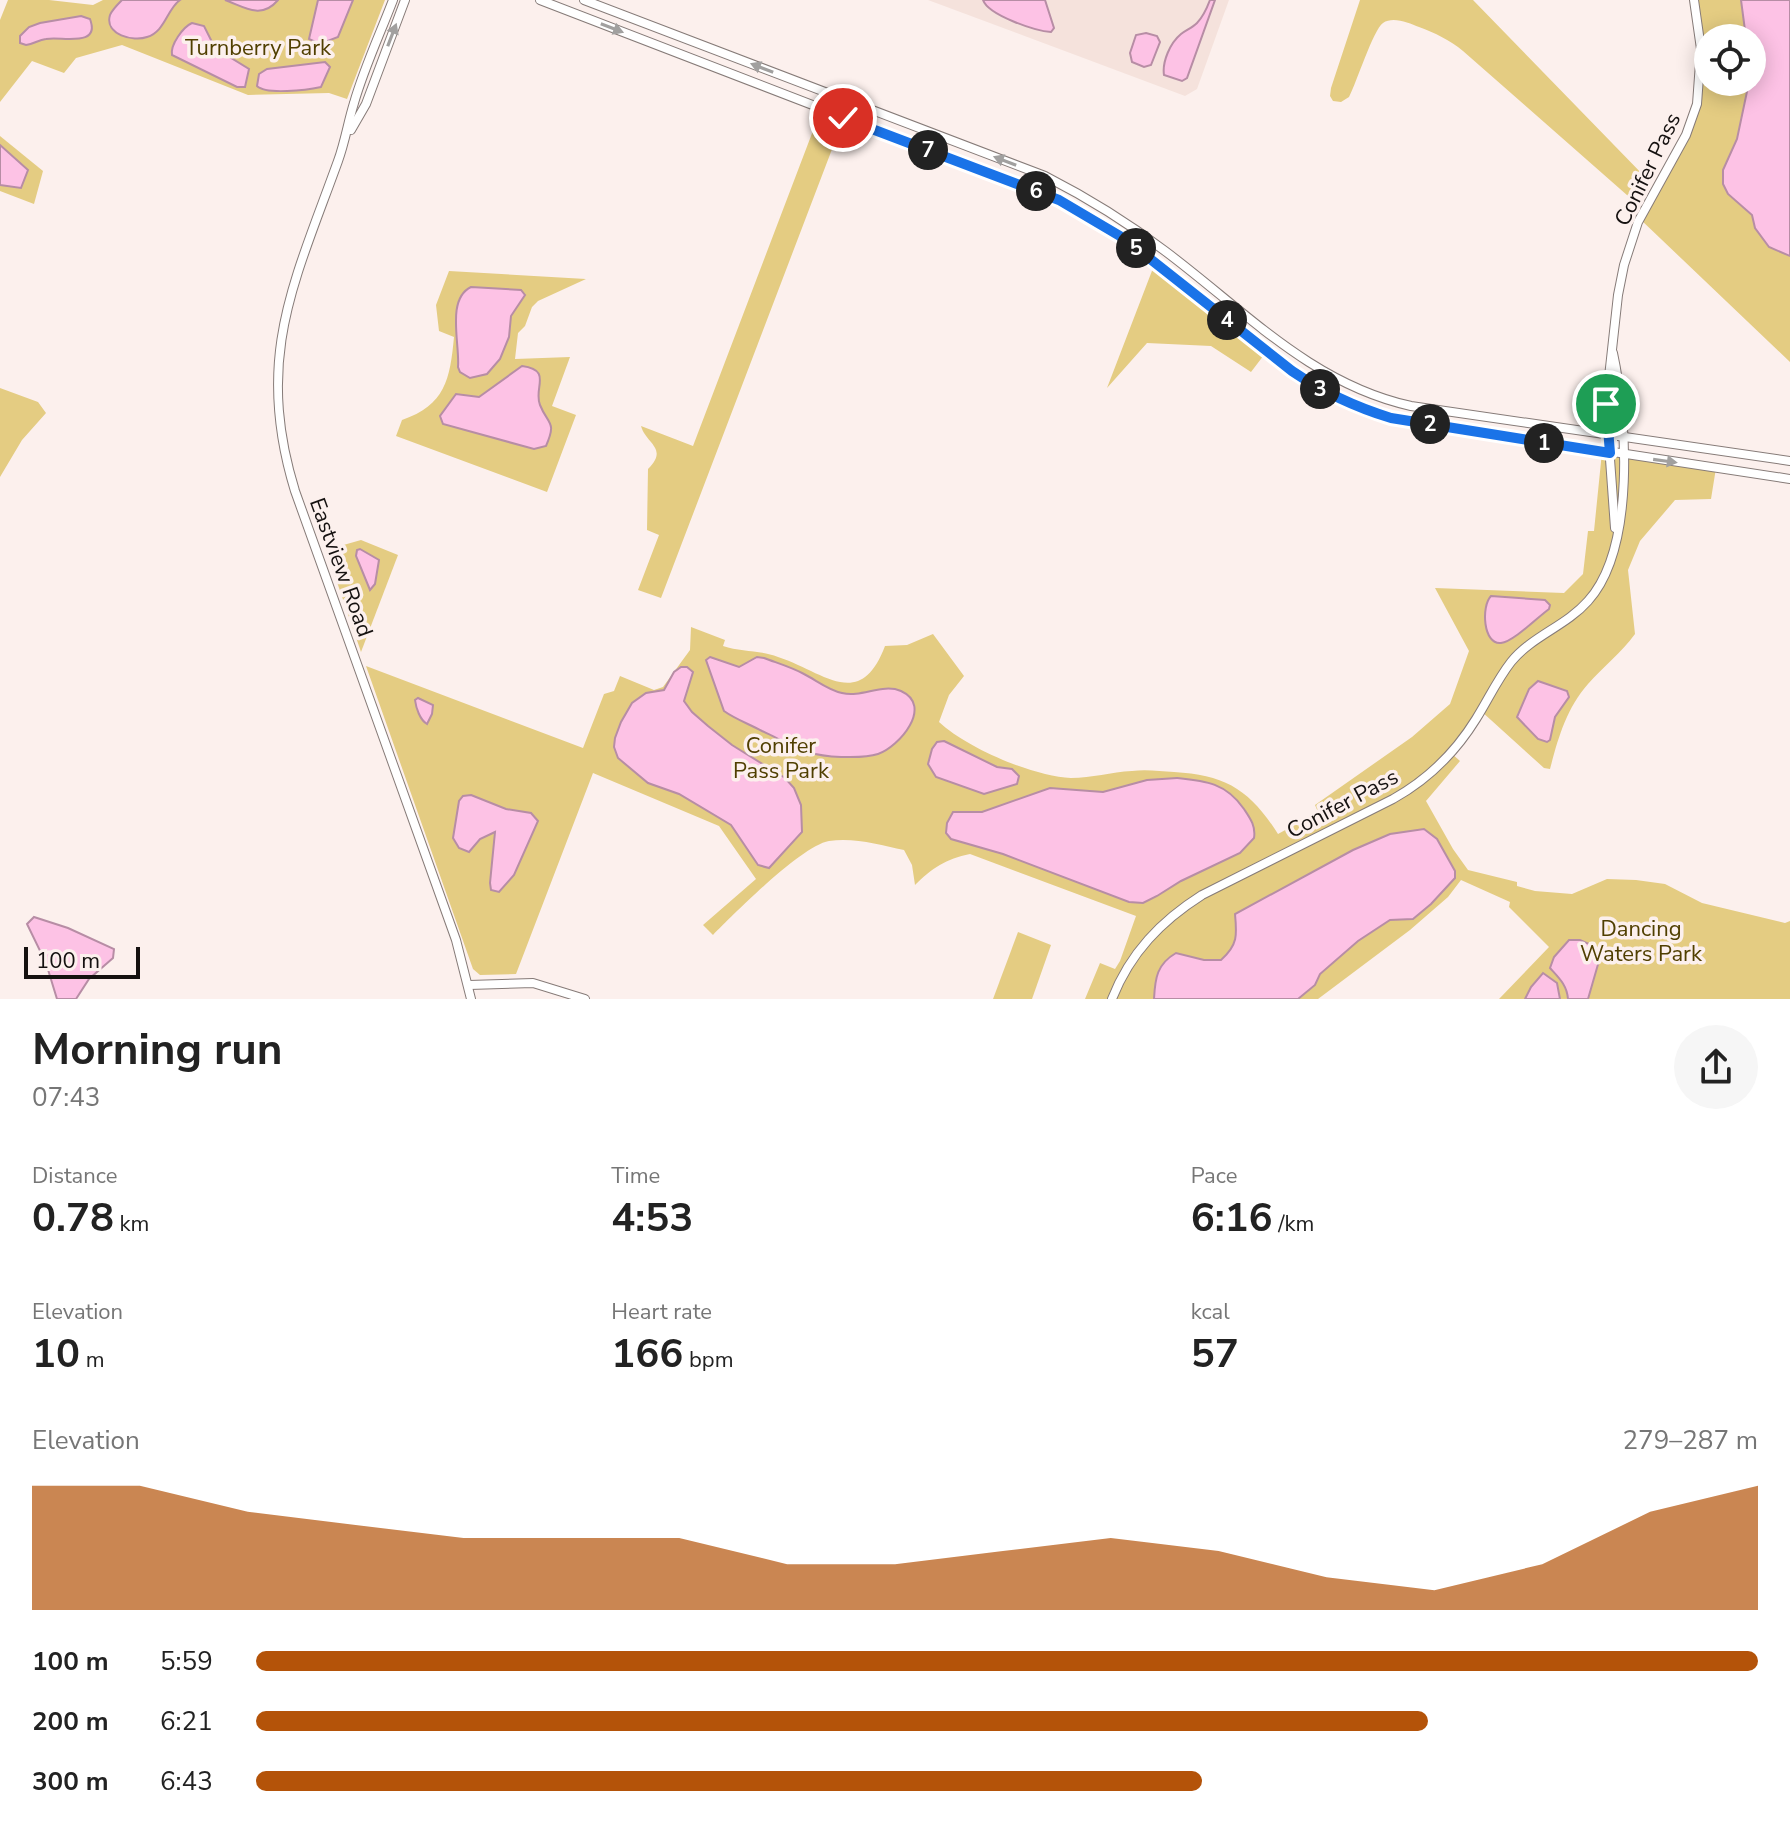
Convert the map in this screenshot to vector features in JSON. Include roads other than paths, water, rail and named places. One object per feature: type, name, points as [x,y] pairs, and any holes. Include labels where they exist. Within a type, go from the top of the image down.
[{"type":"street","name":"Eastview Road","points":[[393,0],[354,102],[345,141],[286,307],[278,368],[281,433],[295,491],[451,925],[471,999]]},
{"type":"street","name":"Eastview Road","points":[[345,141],[366,104],[405,0]]},
{"type":"street","points":[[540,0],[1059,200],[1125,239],[1303,378],[1357,407],[1391,418],[1790,479]]},
{"type":"street","points":[[584,0],[1045,176],[1114,214],[1304,360],[1361,392],[1411,406],[1790,461]]},
{"type":"street","name":"Conifer Pass","points":[[1616,533],[1606,404],[1620,281],[1646,205],[1686,135],[1697,104],[1701,49],[1694,0]]},
{"type":"street","name":"Conifer Pass","points":[[1112,999],[1139,949],[1174,913],[1202,895],[1393,799],[1434,770],[1465,735],[1513,660],[1536,639],[1579,610],[1596,591],[1611,558],[1624,493],[1620,392],[1613,353]]},
{"type":"street","points":[[469,985],[524,982],[555,988],[585,999]]},
{"type":"park label","name":"Turnberry Park","points":[[258,47]]},
{"type":"park label","name":"Conifer Pass Park","points":[[781,758]]},
{"type":"park label","name":"Dancing Waters Park","points":[[1641,940]]}]
